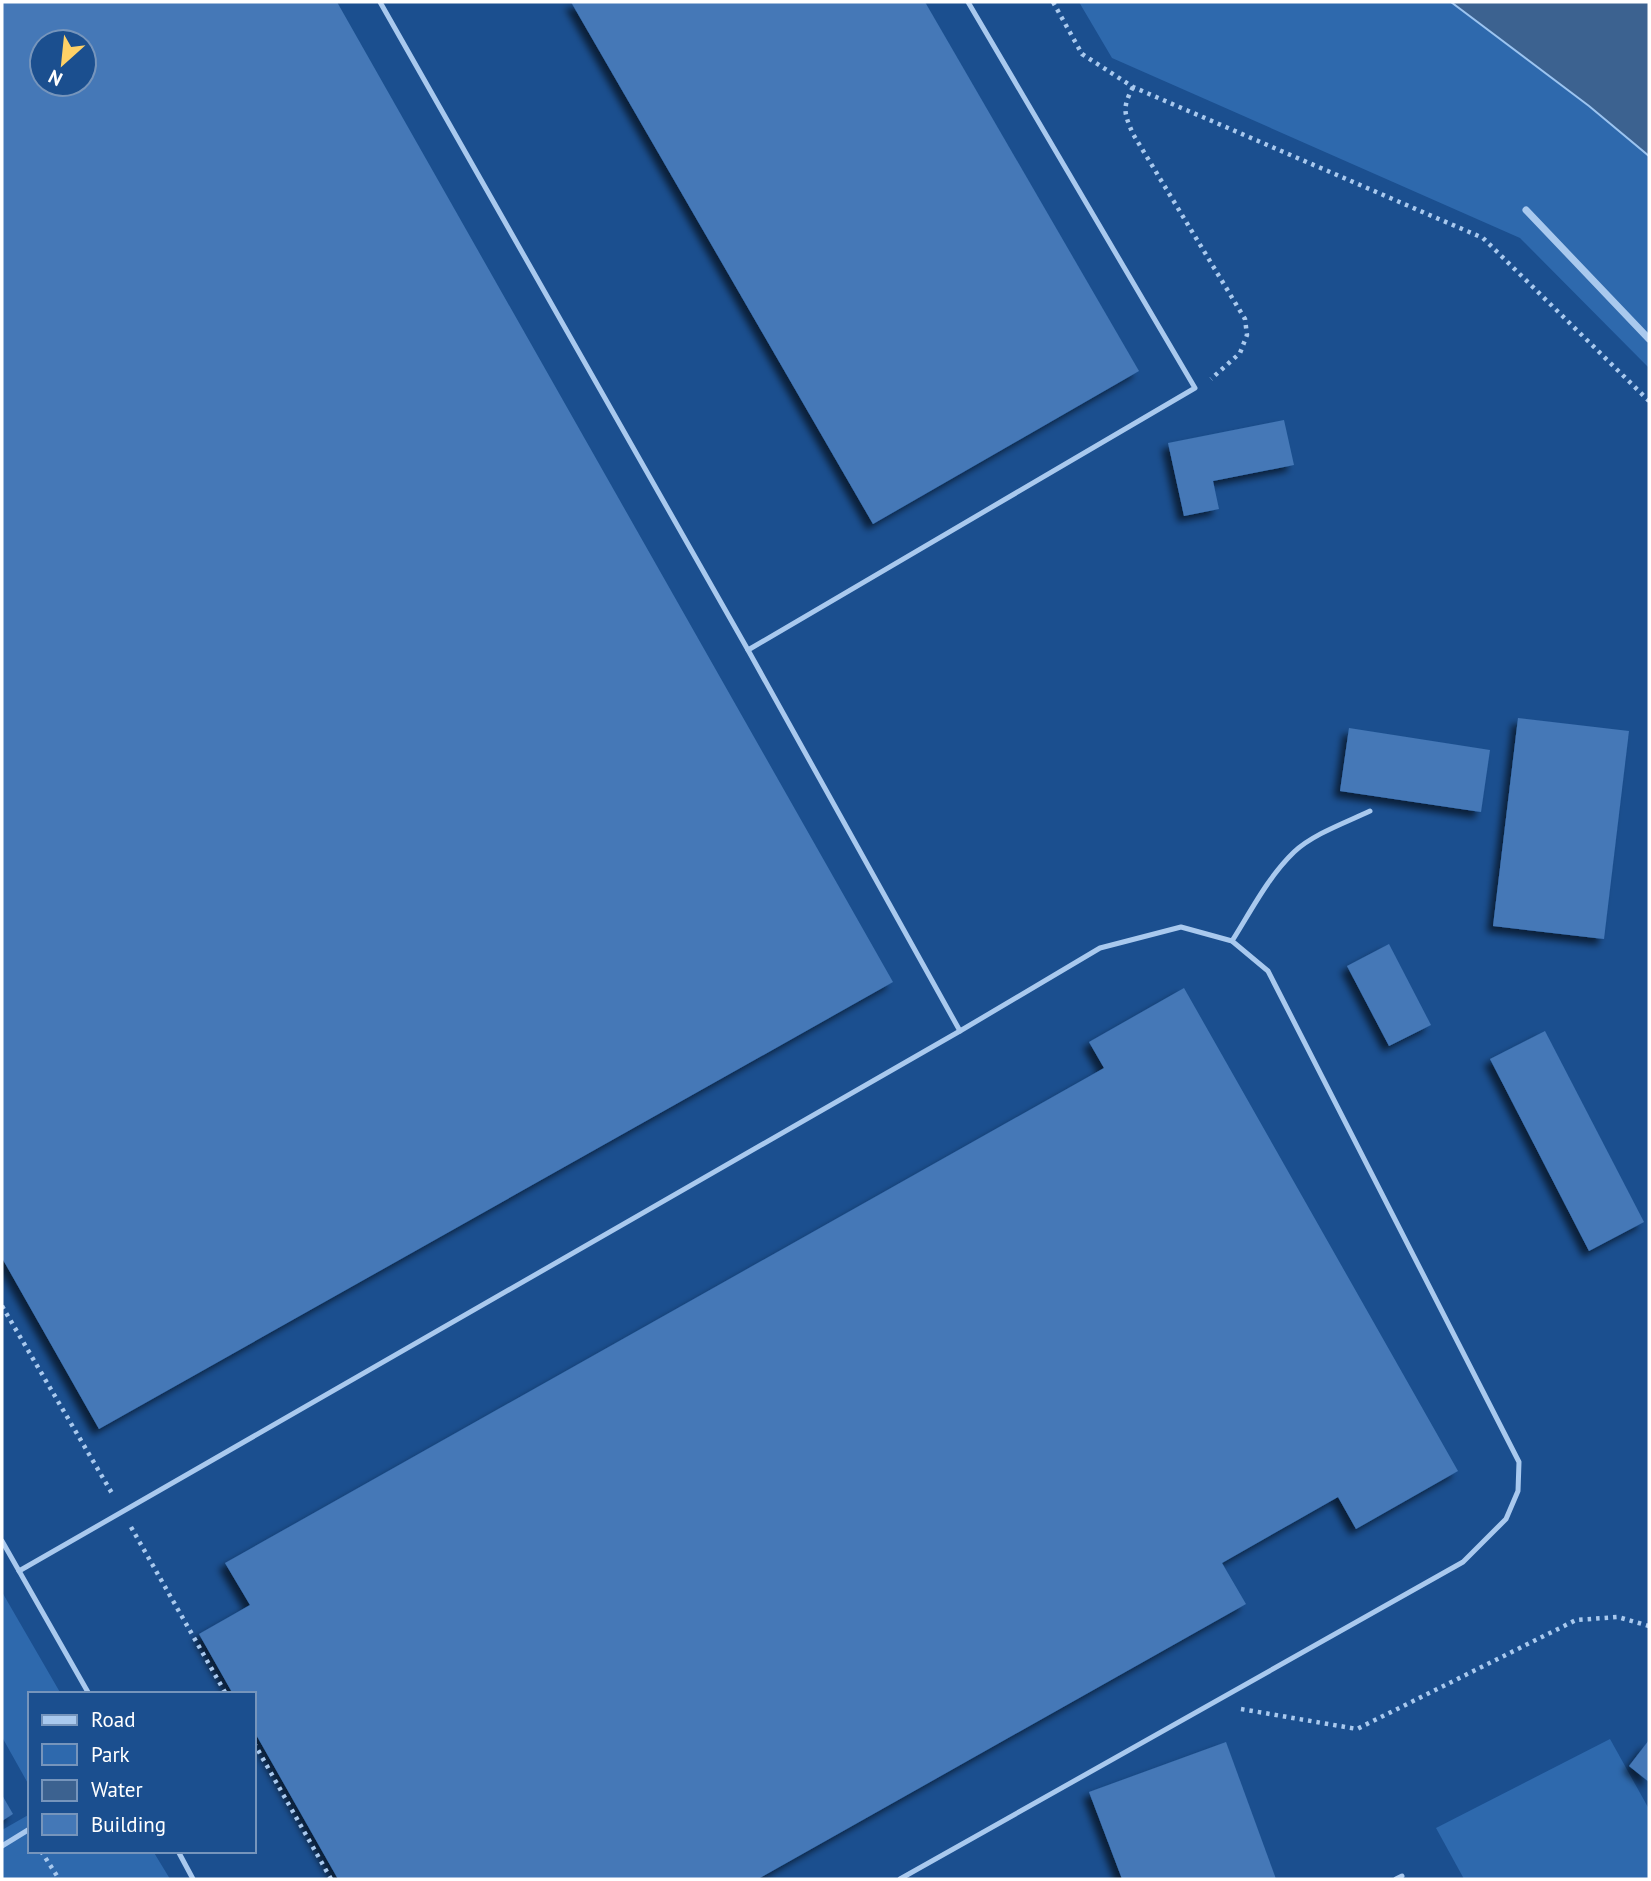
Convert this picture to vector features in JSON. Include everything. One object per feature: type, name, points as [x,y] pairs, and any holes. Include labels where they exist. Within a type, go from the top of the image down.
[{"type":"street","points":[[1526,210],[1649,339]]},
{"type":"lane","points":[[380,2],[748,650],[960,1031]]},
{"type":"lane","points":[[748,650],[1195,388],[968,2]]},
{"type":"lane","points":[[1232,941],[1271,878],[1295,850],[1370,811]]},
{"type":"lane","points":[[19,1571],[1100,948],[1181,927],[1232,941],[1268,971],[1519,1462],[1518,1491],[1506,1519],[1463,1562],[900,1879]]},
{"type":"lane","points":[[2,1541],[88,1692]]},
{"type":"lane","points":[[2,1846],[28,1830]]},
{"type":"lane","points":[[179,1853],[193,1879]]},
{"type":"lane","points":[[1396,1879],[1402,1876]]},
{"type":"path","points":[[1053,2],[1082,54],[1133,87],[1483,238],[1649,401]]},
{"type":"path","points":[[1133,87],[1126,100],[1125,116],[1133,134],[1245,319],[1247,335],[1240,353],[1216,377],[1195,388]]},
{"type":"path","points":[[2,1306],[225,1692]]},
{"type":"path","points":[[1211,1704],[1357,1729],[1576,1619],[1618,1617],[1649,1626]]},
{"type":"path","points":[[256,1748],[331,1879]]},
{"type":"path","points":[[42,1853],[59,1879]]},
{"type":"green space","points":[[1079,2],[1451,2],[1589,106],[1649,156],[1649,368],[1520,238],[1112,58]]},
{"type":"green space","points":[[2,1592],[60,1692],[28,1692],[28,1783],[2,1737]]},
{"type":"green space","points":[[1610,1739],[1649,1809],[1649,1879],[1464,1879],[1436,1828]]},
{"type":"green space","points":[[28,1815],[28,1853],[154,1853],[170,1879],[2,1879],[2,1830]]},
{"type":"water","points":[[1451,2],[1649,2],[1649,156],[1589,106]]},
{"type":"building","points":[[2,2],[337,2],[893,982],[99,1429],[2,1258]]},
{"type":"building","points":[[571,2],[925,2],[1139,371],[873,524]]},
{"type":"building","points":[[1284,420],[1294,465],[1213,481],[1219,509],[1184,516],[1168,443]]},
{"type":"building","points":[[1518,718],[1629,731],[1604,939],[1493,926]]},
{"type":"building","points":[[1349,728],[1490,750],[1481,812],[1340,791]]},
{"type":"building","points":[[1389,944],[1431,1025],[1389,1046],[1347,966]]},
{"type":"building","points":[[1184,988],[1458,1471],[1356,1529],[1338,1497],[1222,1563],[1246,1604],[758,1879],[338,1879],[256,1735],[256,1692],[232,1692],[199,1634],[250,1605],[225,1563],[1104,1068],[1089,1042]]},
{"type":"building","points":[[1545,1031],[1644,1222],[1589,1251],[1490,1059]]},
{"type":"building","points":[[1649,1740],[1649,1782],[1629,1766]]},
{"type":"building","points":[[1226,1742],[1276,1879],[1122,1879],[1089,1792]]},
{"type":"building","points":[[2,1795],[13,1814],[2,1821]]}]
